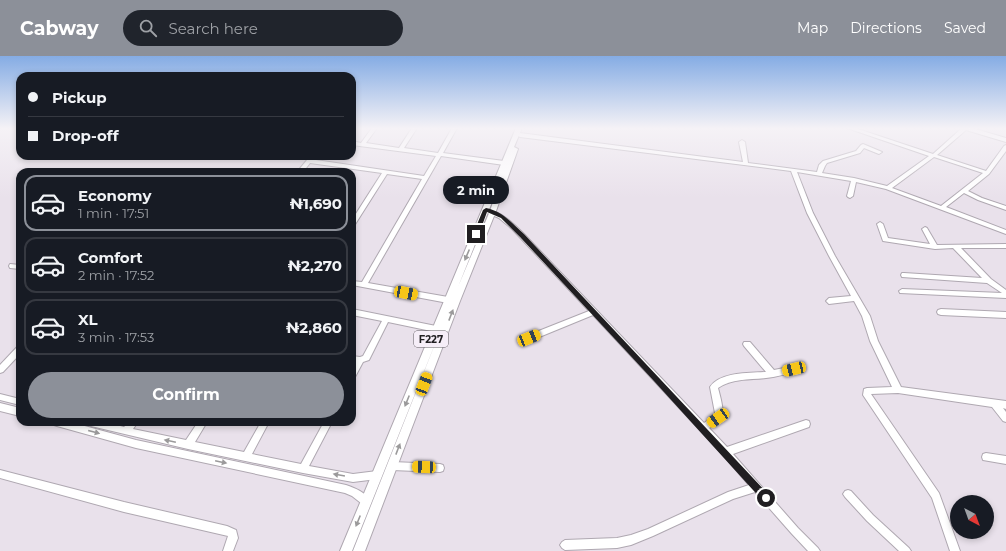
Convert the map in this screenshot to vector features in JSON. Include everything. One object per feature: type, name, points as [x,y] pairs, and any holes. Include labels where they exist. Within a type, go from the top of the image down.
[{"type":"main road","name":"F227","points":[[346,551],[436,328],[489,210],[504,163],[510,151]]},
{"type":"main road","name":"F227","points":[[359,551],[513,151]]},
{"type":"street","points":[[418,151],[504,163]]},
{"type":"street","points":[[364,285],[443,151]]},
{"type":"street","points":[[661,151],[854,180],[888,188],[1006,232]]},
{"type":"street","points":[[744,151],[746,164]]},
{"type":"street","points":[[819,174],[822,165],[828,160],[859,151]]},
{"type":"street","points":[[922,151],[987,173]]},
{"type":"street","points":[[888,188],[938,151]]},
{"type":"street","points":[[941,208],[987,173],[1003,151]]},
{"type":"street","points":[[304,168],[310,161],[336,168]]},
{"type":"street","points":[[794,170],[810,213],[866,316],[874,341],[898,390]]},
{"type":"street","points":[[356,171],[386,172],[426,178]]},
{"type":"street","points":[[356,220],[386,172]]},
{"type":"street","points":[[850,196],[854,180]]},
{"type":"street","points":[[964,191],[980,199],[1006,208]]},
{"type":"street","points":[[489,210],[502,217],[522,235],[726,452],[795,531],[815,551]]},
{"type":"street","points":[[880,224],[885,240],[935,247],[1006,246]]},
{"type":"street","points":[[925,228],[935,247]]},
{"type":"street","points":[[955,246],[989,281],[1006,295]]},
{"type":"street","points":[[12,266],[16,266]]},
{"type":"street","points":[[904,275],[989,281]]},
{"type":"street","points":[[356,284],[448,300]]},
{"type":"street","points":[[902,291],[1006,295]]},
{"type":"street","points":[[829,301],[855,298]]},
{"type":"street","points":[[529,338],[594,312]]},
{"type":"street","points":[[941,312],[1006,315]]},
{"type":"street","points":[[356,313],[436,328]]},
{"type":"street","points":[[356,359],[366,358],[386,319]]},
{"type":"street","points":[[747,344],[772,374]]},
{"type":"street","points":[[0,370],[16,354]]},
{"type":"street","points":[[703,428],[718,418],[719,413],[714,387],[718,384],[741,377],[762,376],[794,369]]},
{"type":"street","points":[[954,551],[936,496],[867,395],[867,391],[898,390],[1006,405]]},
{"type":"street","points":[[0,396],[16,401]]},
{"type":"street","points":[[995,404],[1006,418]]},
{"type":"street","points":[[0,406],[16,411]]},
{"type":"street","points":[[726,452],[806,424]]},
{"type":"street","points":[[72,426],[147,446],[346,489],[355,493],[366,502]]},
{"type":"street","points":[[107,426],[188,445],[353,478],[377,475]]},
{"type":"street","points":[[126,431],[130,426]]},
{"type":"street","points":[[188,445],[200,426]]},
{"type":"street","points":[[246,456],[263,426]]},
{"type":"street","points":[[304,469],[326,426]]},
{"type":"street","points":[[147,446],[154,437]]},
{"type":"street","points":[[986,457],[1006,460]]},
{"type":"street","points":[[392,466],[440,468]]},
{"type":"street","points":[[0,474],[227,531],[232,533],[233,538],[228,551]]},
{"type":"street","points":[[565,545],[617,543],[631,540],[650,533],[731,495],[756,487]]},
{"type":"street","points":[[848,494],[870,518],[906,551]]},
{"type":"route","points":[[476,234],[486,210],[493,211],[502,217],[522,235],[726,452],[766,498]]}]
